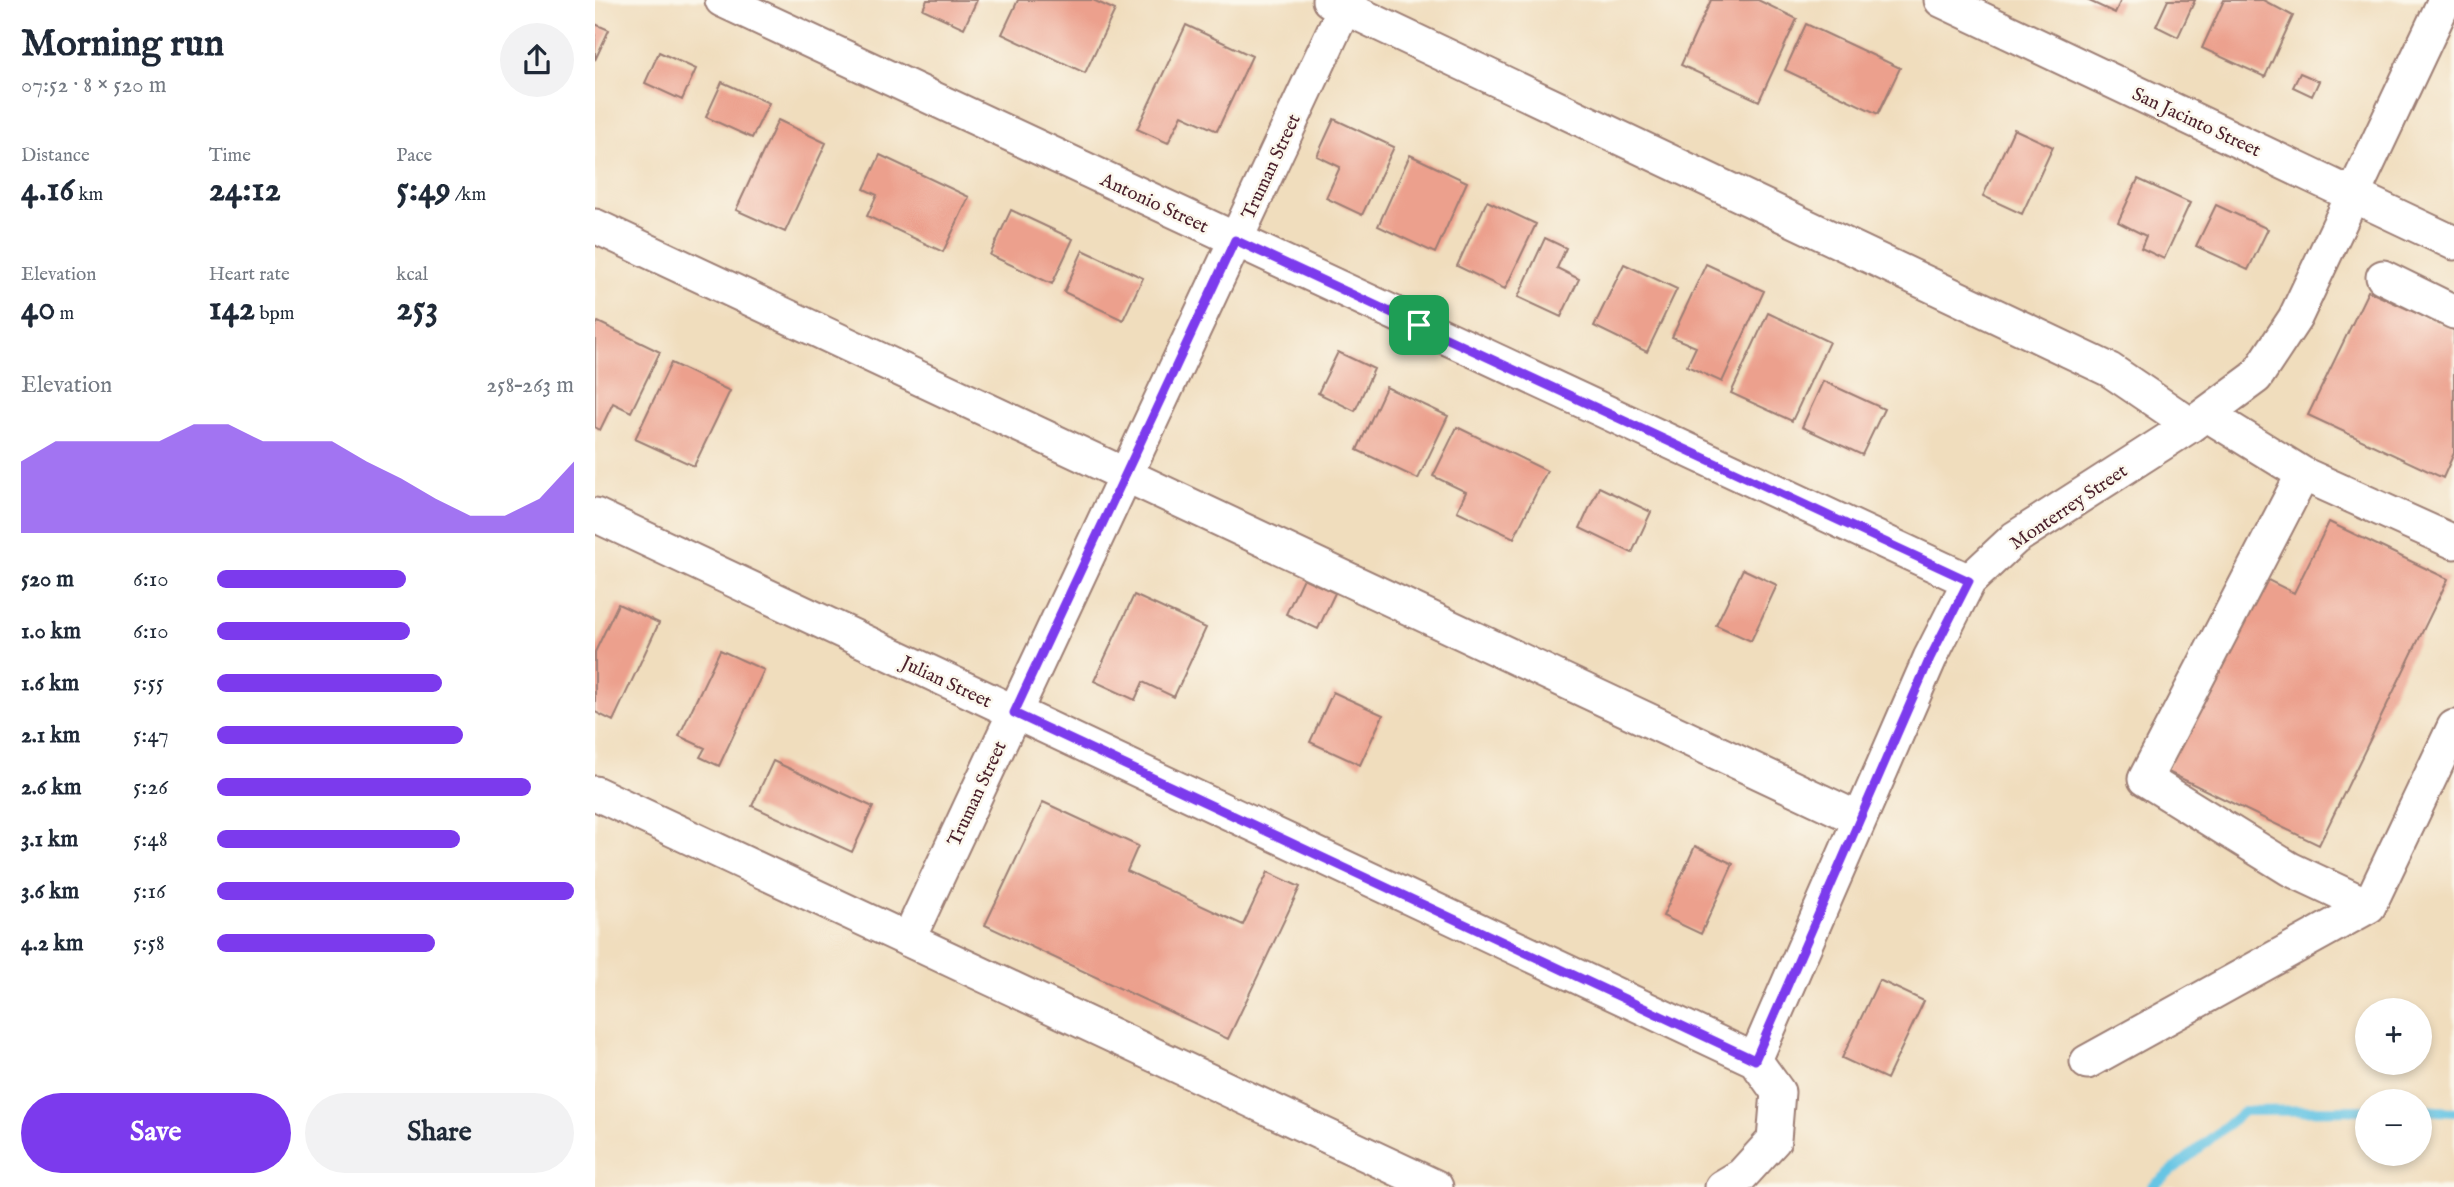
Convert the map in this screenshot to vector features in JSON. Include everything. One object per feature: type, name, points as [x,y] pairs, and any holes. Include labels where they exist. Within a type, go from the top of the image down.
[{"type":"street","name":"Antonio Street","points":[[722,0],[1969,581]]},
{"type":"street","name":"San Jacinto Street","points":[[1941,0],[2454,243]]},
{"type":"street","name":"Monterrey Street","points":[[1755,1060],[1930,658],[1969,581],[2015,538],[2199,419],[2256,377],[2295,318],[2445,0]]},
{"type":"street","name":"Truman Street","points":[[908,940],[1235,240],[1340,3]]},
{"type":"street","points":[[1340,3],[2110,370],[2303,474],[2452,537]]},
{"type":"street","points":[[595,226],[1859,819]]},
{"type":"street","points":[[2383,277],[2454,312]]},
{"type":"street","points":[[2303,474],[2145,779],[2290,869],[2369,906]]},
{"type":"street","name":"Julian Street","points":[[595,515],[1755,1060]]},
{"type":"street","points":[[2087,1062],[2369,906],[2454,727]]},
{"type":"street","points":[[595,793],[1436,1187]]},
{"type":"street","points":[[1723,1187],[1742,1175],[1774,1140],[1778,1092],[1755,1060]]},
{"type":"building","points":[[927,0],[977,0],[964,28],[923,9]]},
{"type":"building","points":[[1018,0],[1093,0],[1115,10],[1085,73],[1002,34]]},
{"type":"building","points":[[1711,0],[1758,0],[1797,19],[1759,101],[1681,65]]},
{"type":"building","points":[[2087,0],[2121,0],[2115,13]]},
{"type":"building","points":[[2168,0],[2195,0],[2178,37],[2156,26]]},
{"type":"building","points":[[2224,0],[2263,0],[2293,16],[2265,77],[2202,48]]},
{"type":"building","points":[[595,24],[609,30],[595,60]]},
{"type":"building","points":[[1806,24],[1900,68],[1878,114],[1785,70]]},
{"type":"building","points":[[1186,25],[1252,56],[1217,131],[1182,115],[1168,143],[1137,129]]},
{"type":"building","points":[[659,52],[696,69],[682,100],[645,83]]},
{"type":"building","points":[[2300,73],[2319,81],[2312,96],[2293,87]]},
{"type":"building","points":[[722,82],[769,103],[752,138],[706,117]]},
{"type":"building","points":[[1334,119],[1394,147],[1362,215],[1326,198],[1340,167],[1317,156]]},
{"type":"building","points":[[778,120],[826,143],[785,232],[736,210]]},
{"type":"building","points":[[2014,129],[2053,147],[2022,214],[1983,196]]},
{"type":"building","points":[[880,155],[969,197],[943,252],[867,216],[877,195],[864,189]]},
{"type":"building","points":[[1410,155],[1467,182],[1435,253],[1378,226]]},
{"type":"building","points":[[2138,179],[2190,203],[2164,259],[2141,248],[2146,236],[2118,222]]},
{"type":"building","points":[[1487,201],[1536,224],[1505,289],[1457,266]]},
{"type":"building","points":[[2216,205],[2268,229],[2248,270],[2196,246]]},
{"type":"building","points":[[1011,210],[1073,239],[1052,284],[990,255]]},
{"type":"building","points":[[1545,238],[1566,248],[1557,268],[1579,279],[1561,317],[1518,297]]},
{"type":"building","points":[[1083,250],[1143,278],[1123,320],[1064,292]]},
{"type":"building","points":[[1624,264],[1677,289],[1647,352],[1594,326]]},
{"type":"building","points":[[1706,264],[1764,291],[1722,382],[1687,366],[1696,347],[1672,337]]},
{"type":"building","points":[[2368,291],[2454,330],[2454,453],[2443,478],[2308,415]]},
{"type":"building","points":[[1768,313],[1829,342],[1792,421],[1731,393]]},
{"type":"building","points":[[598,322],[660,352],[631,412],[613,403],[600,430],[595,427],[595,327]]},
{"type":"building","points":[[1338,352],[1374,369],[1355,411],[1318,393]]},
{"type":"building","points":[[671,363],[730,391],[694,466],[635,439]]},
{"type":"building","points":[[1823,381],[1884,409],[1862,455],[1802,427]]},
{"type":"building","points":[[1386,387],[1448,416],[1418,479],[1357,450]]},
{"type":"building","points":[[1457,427],[1547,471],[1514,538],[1457,511],[1466,492],[1433,476]]},
{"type":"building","points":[[1599,487],[1651,512],[1632,553],[1580,528]]},
{"type":"building","points":[[2329,522],[2448,579],[2319,845],[2166,771],[2260,576],[2294,593]]},
{"type":"building","points":[[1743,569],[1777,585],[1751,641],[1716,625]]},
{"type":"building","points":[[1303,578],[1335,593],[1318,629],[1286,614]]},
{"type":"building","points":[[1134,595],[1206,628],[1174,697],[1143,682],[1135,700],[1094,681]]},
{"type":"building","points":[[618,604],[659,623],[613,721],[595,712],[595,652]]},
{"type":"building","points":[[720,650],[764,670],[719,766],[700,757],[705,748],[679,736]]},
{"type":"building","points":[[1333,692],[1383,715],[1360,765],[1310,742]]},
{"type":"building","points":[[773,761],[873,807],[852,852],[752,806]]},
{"type":"building","points":[[1043,802],[1138,846],[1127,871],[1243,925],[1268,872],[1300,887],[1228,1039],[985,925]]},
{"type":"building","points":[[1695,846],[1733,864],[1701,934],[1663,916]]},
{"type":"building","points":[[1879,980],[1924,1001],[1887,1079],[1842,1058]]},
{"type":"waterway","points":[[2152,1187],[2244,1111],[2355,1110]]},
{"type":"waterway","points":[[2432,1111],[2454,1112]]},
{"type":"route","points":[[1235,240],[1419,325],[1969,581],[1930,658],[1755,1060],[1014,713],[1235,240]]}]
